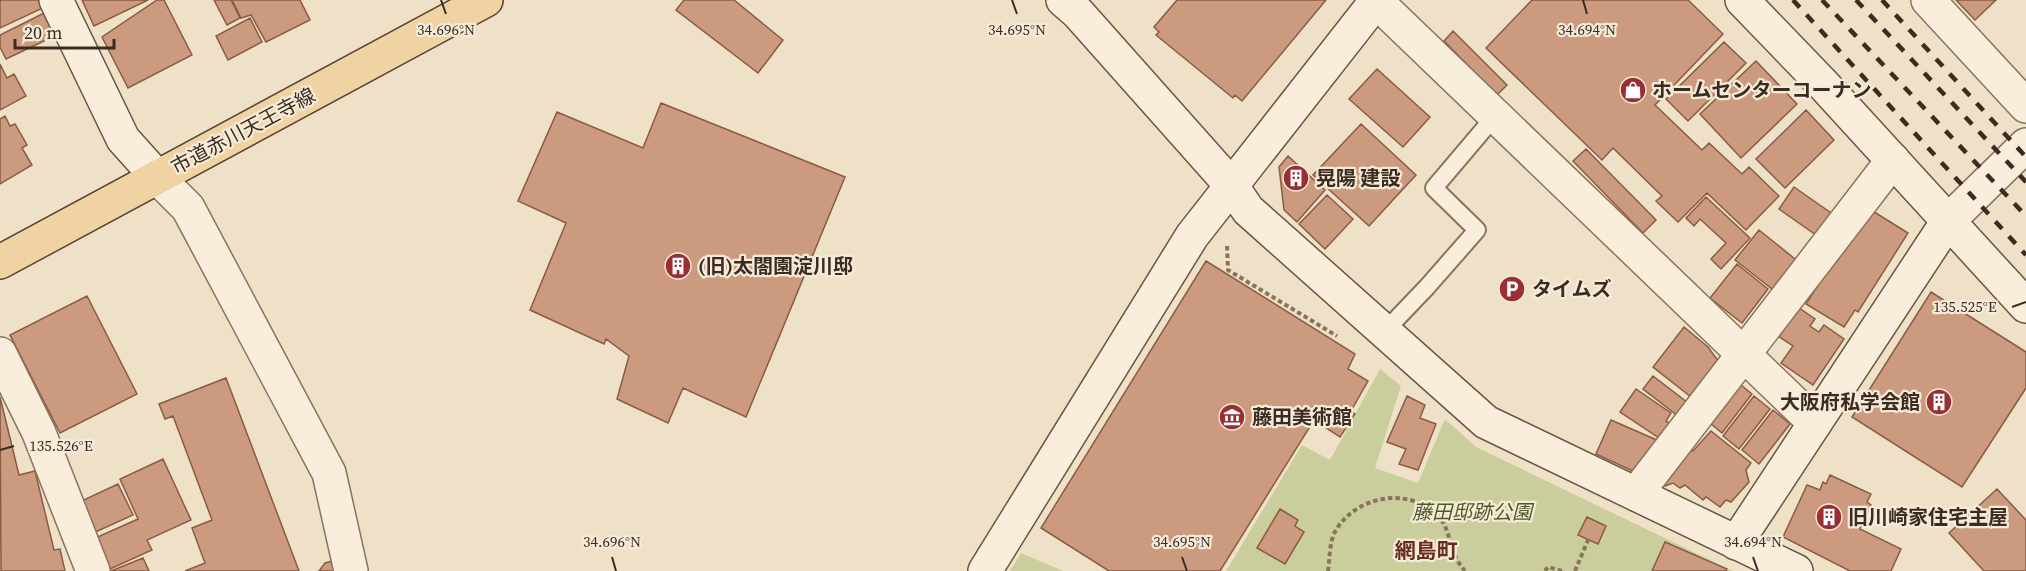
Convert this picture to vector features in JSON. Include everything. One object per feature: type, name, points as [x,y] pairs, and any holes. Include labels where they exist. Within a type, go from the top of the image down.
[{"type":"main road","name":"市道赤川天王寺線","points":[[0,262],[486,0]]},
{"type":"street","points":[[56,0],[123,139],[188,208],[329,473],[351,571]]},
{"type":"street","points":[[1063,0],[1078,13],[1231,185],[1248,210],[1486,422],[1736,543],[1779,567]]},
{"type":"street","points":[[1742,0],[1893,160],[2026,306]]},
{"type":"street","points":[[1928,0],[2026,106]]},
{"type":"street","points":[[985,571],[1192,236],[1376,1],[1815,423]]},
{"type":"street","points":[[1736,543],[1948,220],[2026,145]]},
{"type":"street","points":[[1636,494],[1893,160]]},
{"type":"street","points":[[0,354],[39,433],[93,571]]},
{"type":"lane","points":[[1384,332],[1427,288],[1477,230],[1434,188],[1495,116]]},
{"type":"path","points":[[1227,239],[1228,270],[1281,305],[1338,337]]},
{"type":"path","points":[[1328,571],[1334,532],[1347,517],[1365,504],[1395,498],[1417,503],[1440,518],[1447,529],[1455,555],[1465,571]]},
{"type":"path","points":[[1575,571],[1588,540]]},
{"type":"path","points":[[1545,571],[1548,567],[1562,571]]},
{"type":"green space","name":"藤田邸跡公園","points":[[1380,369],[1401,386],[1375,468],[1418,483],[1445,419],[1476,447],[1733,571],[1226,571],[1302,445],[1330,460]]},
{"type":"green space","points":[[1021,553],[1063,571],[1010,571]]},
{"type":"building","points":[[42,0],[45,7],[0,28],[0,1]]},
{"type":"building","points":[[82,0],[148,0],[94,26]]},
{"type":"building","points":[[157,0],[164,0],[192,55],[128,88],[102,37]]},
{"type":"building","points":[[214,0],[231,0],[240,18],[227,25]]},
{"type":"building","points":[[232,0],[300,0],[310,20],[266,42],[251,15],[241,18]]},
{"type":"building","points":[[684,0],[734,0],[783,40],[758,73],[676,10]]},
{"type":"building","points":[[1177,0],[1326,0],[1242,101],[1235,95],[1233,98],[1156,35],[1159,32],[1154,27]]},
{"type":"building","points":[[1532,0],[1688,0],[1723,34],[1655,105],[1702,150],[1709,143],[1742,174],[1749,167],[1779,196],[1746,230],[1707,193],[1678,222],[1656,201],[1662,196],[1613,148],[1602,160],[1486,48]]},
{"type":"building","points":[[1956,0],[1996,0],[1975,20]]},
{"type":"building","points":[[48,11],[59,34],[6,59],[0,47],[0,35]]},
{"type":"building","points":[[250,18],[262,42],[228,60],[216,36]]},
{"type":"building","points":[[1453,31],[1507,85],[1497,95],[1444,41]]},
{"type":"building","points":[[1724,42],[1746,63],[1688,121],[1666,99]]},
{"type":"building","points":[[1756,61],[1797,104],[1741,158],[1700,114]]},
{"type":"building","points":[[0,64],[7,78],[14,74],[26,96],[0,110]]},
{"type":"building","points":[[1377,69],[1430,117],[1403,147],[1349,99]]},
{"type":"building","name":"(旧)太閤園淀川邸","points":[[661,103],[845,177],[746,417],[683,388],[668,423],[617,399],[629,356],[606,339],[604,344],[530,310],[566,223],[518,201],[557,112],[643,148]]},
{"type":"building","points":[[1806,110],[1834,140],[1785,188],[1756,159]]},
{"type":"building","points":[[5,116],[10,126],[15,124],[27,145],[22,148],[32,165],[0,184],[0,119]]},
{"type":"building","points":[[1361,124],[1416,175],[1369,226],[1313,175]]},
{"type":"building","points":[[1586,149],[1656,220],[1643,233],[1573,161]]},
{"type":"building","name":"晃陽 建設","points":[[1288,156],[1325,190],[1297,222],[1284,210],[1279,167]]},
{"type":"building","points":[[1794,187],[1831,213],[1816,235],[1779,209]]},
{"type":"building","points":[[1327,195],[1353,219],[1325,249],[1299,224]]},
{"type":"building","points":[[1706,197],[1750,238],[1721,269],[1711,259],[1726,243],[1700,219],[1694,226],[1686,218]]},
{"type":"building","points":[[1871,210],[1908,233],[1858,312],[1855,310],[1844,327],[1806,304],[1856,225]]},
{"type":"building","points":[[1759,230],[1800,263],[1777,293],[1735,260]]},
{"type":"building","name":"藤田美術館","points":[[1206,261],[1355,354],[1348,369],[1368,381],[1351,411],[1355,414],[1340,437],[1314,420],[1220,571],[1109,571],[1041,528]]},
{"type":"building","points":[[1737,264],[1768,289],[1742,323],[1710,298]]},
{"type":"building","name":"大阪府私学会館","points":[[1931,292],[2026,352],[2026,388],[1962,487],[1852,417]]},
{"type":"building","points":[[87,296],[137,394],[60,433],[10,335]]},
{"type":"building","points":[[1795,305],[1815,319],[1810,326],[1819,332],[1824,325],[1844,339],[1813,385],[1781,363],[1793,346],[1775,334]]},
{"type":"building","points":[[1684,327],[1708,347],[1719,362],[1691,397],[1653,367]]},
{"type":"building","points":[[1653,376],[1688,403],[1678,416],[1643,389]]},
{"type":"building","points":[[226,378],[299,571],[185,571],[205,563],[192,528],[212,520],[173,416],[165,419],[159,404]]},
{"type":"building","points":[[1735,380],[1752,394],[1722,433],[1705,419]]},
{"type":"building","points":[[1636,389],[1671,413],[1666,421],[1672,425],[1662,440],[1620,412]]},
{"type":"building","points":[[1407,396],[1425,405],[1420,418],[1436,424],[1418,470],[1399,464],[1406,449],[1387,442]]},
{"type":"building","points":[[1754,396],[1770,409],[1739,449],[1723,436]]},
{"type":"building","points":[[0,397],[19,475],[35,471],[54,550],[60,549],[65,571],[1,571]]},
{"type":"building","points":[[1773,410],[1790,424],[1759,464],[1742,450]]},
{"type":"building","points":[[1611,420],[1659,441],[1652,458],[1645,455],[1637,473],[1596,454]]},
{"type":"building","points":[[1711,431],[1751,463],[1746,470],[1749,482],[1731,502],[1726,500],[1720,507],[1706,497],[1703,500],[1685,485],[1680,488],[1673,483],[1665,486],[1660,476],[1681,450],[1693,451]]},
{"type":"building","points":[[163,459],[191,520],[147,540],[152,550],[108,570],[93,539],[138,519],[120,479]]},
{"type":"building","name":"旧川崎家住宅主屋","points":[[1830,475],[1871,494],[1867,502],[1871,505],[1860,529],[1901,549],[1891,571],[1850,571],[1783,537],[1807,485],[1820,490],[1823,482],[1826,484]]},
{"type":"building","points":[[118,484],[133,515],[91,534],[77,503]]},
{"type":"building","points":[[1997,489],[2026,520],[2026,571],[1984,571],[1949,533]]},
{"type":"building","points":[[1280,509],[1298,520],[1295,526],[1304,532],[1285,564],[1257,548]]},
{"type":"building","points":[[1587,517],[1606,526],[1598,544],[1578,535]]},
{"type":"building","points":[[1665,542],[1727,569],[1726,571],[1652,571]]},
{"type":"building","points":[[143,558],[149,571],[111,571]]},
{"type":"building","points":[[336,560],[339,571],[319,571],[325,563]]},
{"type":"railway","points":[[1793,0],[2026,255]]},
{"type":"railway","points":[[1822,0],[2026,216]]},
{"type":"railway","points":[[1856,0],[2026,182]]},
{"type":"railway","points":[[1882,0],[2026,157]]},
{"type":"place","name":"ホームセンターコーナン","points":[[1633,90]]},
{"type":"place","name":"晃陽 建設","points":[[1296,178]]},
{"type":"place","name":"(旧)太閤園淀川邸","points":[[678,266]]},
{"type":"place","name":"タイムズ","points":[[1512,289]]},
{"type":"place","name":"大阪府私学会館","points":[[1939,402]]},
{"type":"place","name":"藤田美術館","points":[[1232,417]]},
{"type":"place","name":"旧川崎家住宅主屋","points":[[1829,517]]},
{"type":"district","name":"網島町","points":[[1426,550]]}]
